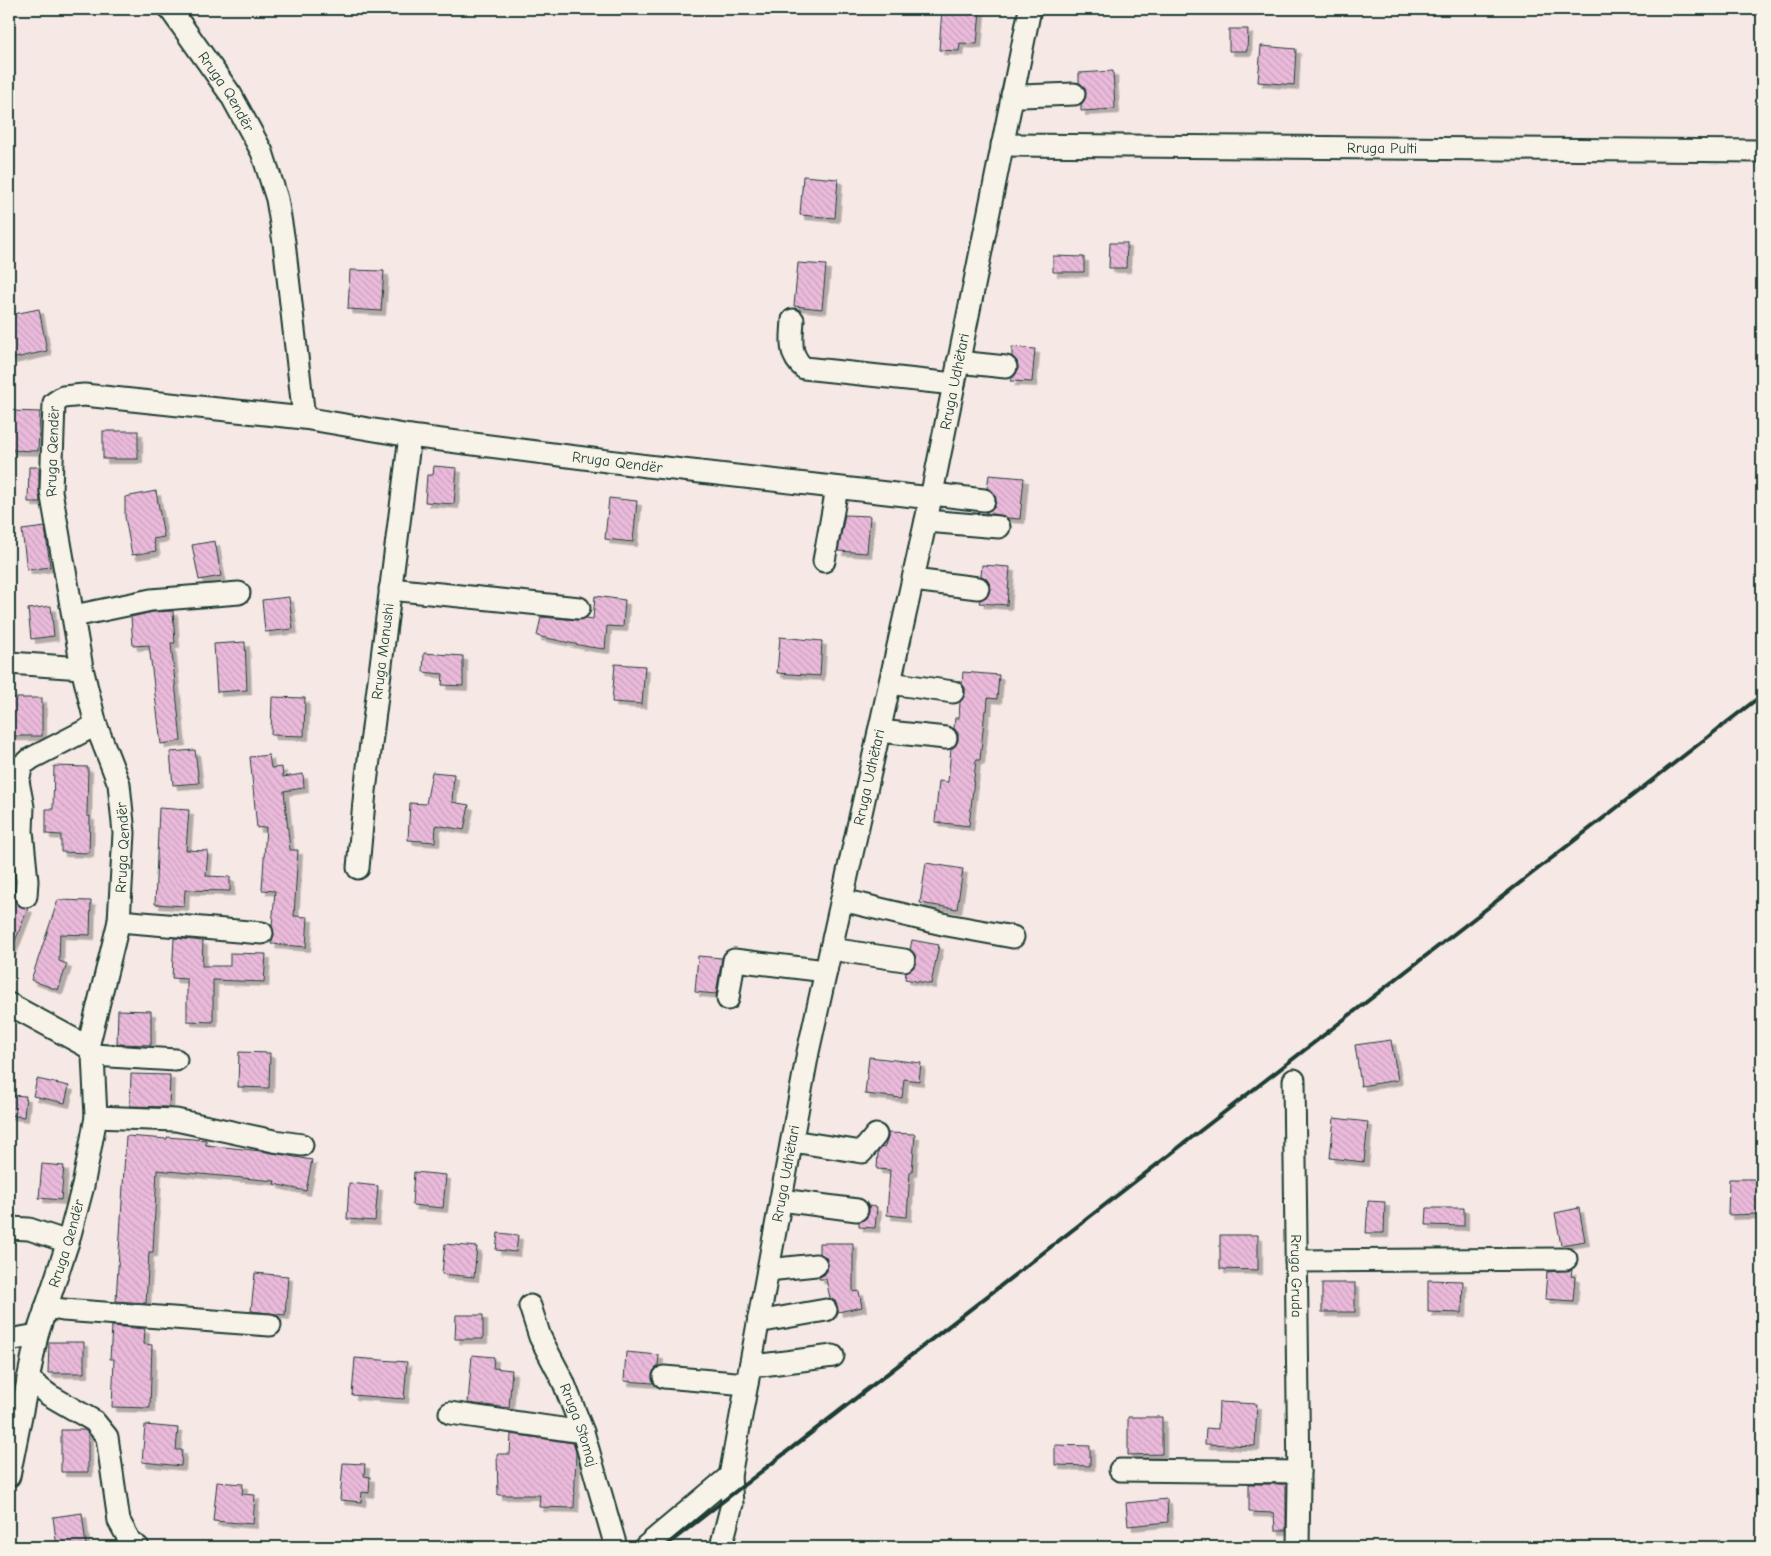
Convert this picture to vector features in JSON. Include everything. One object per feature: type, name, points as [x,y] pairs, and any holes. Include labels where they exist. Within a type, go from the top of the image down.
[{"type":"street","name":"Rruga Qendër","points":[[170,9],[231,95],[262,152],[277,199],[284,242],[304,418]]},
{"type":"street","name":"Rruga Udhëtari","points":[[722,1547],[732,1504],[730,1476],[808,1052],[926,521],[1030,9]]},
{"type":"street","points":[[1012,95],[1074,94]]},
{"type":"street","name":"Rruga Pulti","points":[[1002,145],[1762,151]]},
{"type":"street","points":[[792,320],[792,352],[796,362],[804,368],[954,384]]},
{"type":"street","points":[[958,362],[1006,367]]},
{"type":"street","name":"Rruga Qendër","points":[[9,1476],[37,1335],[68,1242],[83,1186],[96,1118],[90,1051],[119,921],[124,834],[119,784],[96,726],[82,668],[51,491],[54,404],[63,397],[84,394],[304,418],[410,436],[837,488],[941,496],[987,506],[926,521]]},
{"type":"street","name":"Rruga Manushi","points":[[358,868],[365,791],[410,436]]},
{"type":"street","points":[[824,560],[837,488]]},
{"type":"street","points":[[913,580],[978,588]]},
{"type":"street","points":[[390,589],[578,608]]},
{"type":"street","points":[[74,616],[150,600],[239,593]]},
{"type":"street","points":[[9,663],[82,668]]},
{"type":"street","points":[[890,683],[953,692]]},
{"type":"street","points":[[26,896],[27,868],[23,846],[22,807],[18,781],[14,776],[22,765],[32,758],[96,726]]},
{"type":"street","points":[[879,731],[946,738]]},
{"type":"street","points":[[842,900],[947,925],[1013,936]]},
{"type":"street","points":[[119,921],[262,933]]},
{"type":"street","points":[[831,949],[904,960]]},
{"type":"street","points":[[728,999],[734,960],[826,971]]},
{"type":"street","points":[[9,1004],[90,1051],[176,1060]]},
{"type":"street","name":"Rruga Gruda","points":[[1294,1080],[1299,1472],[1298,1547]]},
{"type":"street","points":[[96,1118],[176,1120],[274,1141],[302,1145]]},
{"type":"street","points":[[792,1141],[862,1152],[876,1135]]},
{"type":"street","points":[[781,1200],[857,1210]]},
{"type":"street","points":[[9,1228],[29,1229],[68,1242]]},
{"type":"street","points":[[1296,1261],[1566,1259]]},
{"type":"street","points":[[768,1270],[816,1266]]},
{"type":"street","name":"Rruga Stomaj","points":[[530,1306],[540,1337],[563,1381],[583,1432],[616,1547]]},
{"type":"street","points":[[46,1307],[63,1310],[270,1325]]},
{"type":"street","points":[[759,1318],[769,1320],[826,1310]]},
{"type":"street","points":[[9,1340],[37,1335]]},
{"type":"street","points":[[751,1363],[762,1365],[833,1356]]},
{"type":"street","points":[[664,1377],[747,1384]]},
{"type":"street","points":[[28,1379],[49,1395],[94,1421],[107,1437],[119,1521],[131,1543],[138,1547]]},
{"type":"street","points":[[450,1413],[583,1432]]},
{"type":"street","points":[[1120,1470],[1299,1472]]},
{"type":"street","points":[[646,1547],[730,1476]]},
{"type":"building","points":[[942,9],[980,11],[977,44],[960,43],[959,51],[939,50]]},
{"type":"building","points":[[1229,29],[1248,29],[1247,51],[1229,51]]},
{"type":"building","points":[[1261,46],[1296,49],[1294,85],[1258,82]]},
{"type":"building","points":[[1113,71],[1115,109],[1081,111],[1081,105],[1086,93],[1084,87],[1079,83],[1079,73]]},
{"type":"building","points":[[803,176],[838,179],[835,218],[800,215]]},
{"type":"building","points":[[1110,243],[1127,243],[1126,268],[1109,268]]},
{"type":"building","points":[[1053,256],[1084,257],[1084,272],[1053,272]]},
{"type":"building","points":[[798,263],[826,265],[822,309],[794,306]]},
{"type":"building","points":[[350,270],[384,271],[381,311],[348,309]]},
{"type":"building","points":[[39,309],[47,351],[11,359],[9,315]]},
{"type":"building","points":[[1012,347],[1035,349],[1032,382],[1010,381],[1018,368],[1017,361],[1012,356]]},
{"type":"building","points":[[11,411],[40,412],[38,451],[9,450]]},
{"type":"building","points":[[103,431],[138,431],[138,459],[103,459]]},
{"type":"building","points":[[434,466],[457,468],[454,504],[425,502],[427,475],[433,475]]},
{"type":"building","points":[[29,467],[39,467],[40,502],[28,502]]},
{"type":"building","points":[[989,475],[1024,478],[1020,519],[985,513],[994,508],[996,501],[995,495],[987,488]]},
{"type":"building","points":[[156,491],[164,537],[153,539],[156,551],[132,555],[125,517],[125,497]]},
{"type":"building","points":[[609,498],[637,501],[633,542],[605,539]]},
{"type":"building","points":[[845,515],[870,516],[867,553],[838,551]]},
{"type":"building","points":[[45,527],[50,567],[27,570],[22,530]]},
{"type":"building","points":[[215,541],[221,576],[199,580],[192,545]]},
{"type":"building","points":[[982,565],[1010,567],[1007,605],[979,603],[980,600],[988,596],[990,589],[986,578],[981,576]]},
{"type":"building","points":[[595,596],[625,600],[623,627],[607,626],[605,649],[537,636],[541,617],[578,620],[593,619]]},
{"type":"building","points":[[289,597],[293,629],[265,632],[262,600]]},
{"type":"building","points":[[51,606],[54,636],[31,639],[28,609]]},
{"type":"building","points":[[173,611],[175,643],[171,643],[181,741],[161,744],[149,645],[133,646],[131,617],[153,612]]},
{"type":"building","points":[[780,637],[822,641],[820,676],[777,673]]},
{"type":"building","points":[[245,642],[247,690],[217,692],[214,644]]},
{"type":"building","points":[[424,653],[463,656],[463,686],[442,685],[443,674],[423,672]]},
{"type":"building","points":[[615,664],[645,666],[642,704],[612,702]]},
{"type":"building","points":[[963,672],[999,675],[997,699],[988,698],[987,711],[985,710],[980,760],[976,760],[969,826],[935,822],[939,781],[948,782],[951,749],[958,740],[958,733],[954,728],[955,718],[959,718],[960,702],[965,694],[965,688],[962,684]]},
{"type":"building","points":[[272,697],[305,698],[304,736],[271,735]]},
{"type":"building","points":[[9,698],[42,698],[42,736],[9,736]]},
{"type":"building","points":[[195,750],[199,783],[173,785],[170,752]]},
{"type":"building","points":[[269,755],[271,768],[282,767],[283,777],[303,774],[304,788],[284,791],[290,850],[298,850],[294,916],[308,917],[306,947],[271,944],[274,934],[272,926],[275,891],[262,890],[266,827],[257,828],[250,757]]},
{"type":"building","points":[[54,766],[88,767],[87,816],[90,816],[89,853],[61,852],[61,835],[46,834],[46,809],[53,809]]},
{"type":"building","points":[[432,772],[454,774],[452,802],[469,805],[464,830],[436,825],[435,842],[408,840],[410,803],[426,804]]},
{"type":"building","points":[[159,808],[189,810],[186,850],[208,851],[206,876],[230,877],[230,891],[185,890],[184,906],[155,904]]},
{"type":"building","points":[[926,863],[963,869],[957,909],[920,903]]},
{"type":"building","points":[[9,894],[14,895],[15,901],[19,906],[28,908],[10,954]]},
{"type":"building","points":[[58,900],[91,901],[90,935],[60,934],[59,961],[67,964],[58,990],[31,980]]},
{"type":"building","points":[[174,938],[203,941],[202,966],[230,966],[230,953],[266,954],[264,982],[213,980],[213,1022],[187,1021],[187,979],[172,978]]},
{"type":"building","points":[[912,940],[939,945],[931,984],[905,979],[906,972],[913,968],[916,962],[915,955],[910,950]]},
{"type":"building","points":[[698,956],[722,958],[716,994],[695,992]]},
{"type":"building","points":[[118,1010],[151,1011],[151,1045],[117,1044]]},
{"type":"building","points":[[1391,1040],[1398,1080],[1361,1086],[1355,1045]]},
{"type":"building","points":[[239,1052],[270,1053],[269,1088],[238,1087]]},
{"type":"building","points":[[869,1057],[921,1063],[919,1081],[904,1079],[902,1098],[865,1094]]},
{"type":"building","points":[[131,1074],[170,1075],[169,1107],[130,1106]]},
{"type":"building","points":[[37,1079],[69,1086],[65,1103],[33,1096]]},
{"type":"building","points":[[9,1095],[26,1096],[24,1117],[9,1115]]},
{"type":"building","points":[[1334,1118],[1368,1122],[1364,1162],[1330,1158]]},
{"type":"building","points":[[888,1133],[915,1134],[907,1217],[887,1215],[890,1170],[877,1169],[878,1152],[882,1147],[884,1148]]},
{"type":"building","points":[[126,1136],[206,1140],[206,1145],[261,1151],[312,1160],[306,1191],[274,1184],[275,1181],[157,1170],[153,1252],[149,1252],[146,1303],[116,1301]]},
{"type":"building","points":[[42,1164],[64,1166],[61,1200],[39,1198]]},
{"type":"building","points":[[414,1172],[446,1175],[443,1208],[412,1205]]},
{"type":"building","points":[[1729,1179],[1762,1179],[1762,1214],[1728,1215]]},
{"type":"building","points":[[349,1183],[378,1186],[375,1221],[347,1219]]},
{"type":"building","points":[[1368,1201],[1385,1202],[1384,1233],[1366,1233]]},
{"type":"building","points":[[869,1206],[877,1207],[875,1228],[859,1227],[859,1222],[867,1217]]},
{"type":"building","points":[[1427,1208],[1464,1208],[1464,1226],[1426,1225]]},
{"type":"building","points":[[1579,1208],[1585,1241],[1561,1245],[1555,1213]]},
{"type":"building","points":[[498,1233],[518,1235],[516,1252],[496,1250]]},
{"type":"building","points":[[1220,1235],[1258,1235],[1258,1270],[1220,1269]]},
{"type":"building","points":[[819,1243],[853,1243],[853,1292],[859,1291],[862,1307],[838,1312],[836,1302],[830,1298],[826,1279],[819,1279],[827,1271],[828,1264],[826,1257],[819,1253]]},
{"type":"building","points":[[445,1244],[477,1247],[474,1277],[442,1274]]},
{"type":"building","points":[[1572,1270],[1571,1276],[1575,1277],[1573,1301],[1545,1299],[1547,1272]]},
{"type":"building","points":[[255,1273],[288,1276],[285,1315],[251,1311]]},
{"type":"building","points":[[1428,1280],[1463,1281],[1462,1313],[1428,1312]]},
{"type":"building","points":[[1322,1283],[1355,1283],[1355,1312],[1322,1312]]},
{"type":"building","points":[[456,1315],[483,1315],[483,1339],[455,1339]]},
{"type":"building","points":[[112,1326],[145,1329],[144,1344],[152,1345],[150,1408],[112,1407],[114,1359],[110,1359]]},
{"type":"building","points":[[49,1342],[84,1342],[84,1373],[48,1373]]},
{"type":"building","points":[[626,1352],[659,1355],[658,1366],[652,1375],[653,1383],[624,1381]]},
{"type":"building","points":[[472,1355],[494,1357],[493,1368],[512,1370],[509,1408],[468,1403]]},
{"type":"building","points":[[355,1358],[407,1362],[404,1399],[352,1395]]},
{"type":"building","points":[[1219,1402],[1257,1404],[1255,1446],[1205,1444],[1206,1428],[1218,1429]]},
{"type":"building","points":[[1128,1417],[1162,1417],[1162,1454],[1128,1455]]},
{"type":"building","points":[[145,1425],[178,1428],[176,1450],[182,1450],[181,1466],[142,1462]]},
{"type":"building","points":[[61,1430],[84,1430],[88,1433],[88,1472],[61,1472]]},
{"type":"building","points":[[511,1434],[573,1443],[576,1452],[574,1508],[539,1507],[540,1495],[498,1495],[497,1454],[510,1454]]},
{"type":"building","points":[[1055,1445],[1090,1446],[1090,1466],[1055,1465]]},
{"type":"building","points":[[343,1463],[365,1464],[364,1476],[370,1477],[369,1493],[362,1492],[361,1502],[340,1500]]},
{"type":"building","points":[[217,1482],[243,1484],[242,1494],[255,1495],[253,1524],[213,1521]]},
{"type":"building","points":[[1249,1484],[1286,1484],[1286,1530],[1275,1530],[1274,1513],[1249,1512]]},
{"type":"building","points":[[1167,1499],[1168,1522],[1128,1526],[1126,1503]]},
{"type":"building","points":[[82,1513],[86,1546],[57,1547],[53,1517]]},
{"type":"railway","points":[[664,1547],[1762,695]]}]
